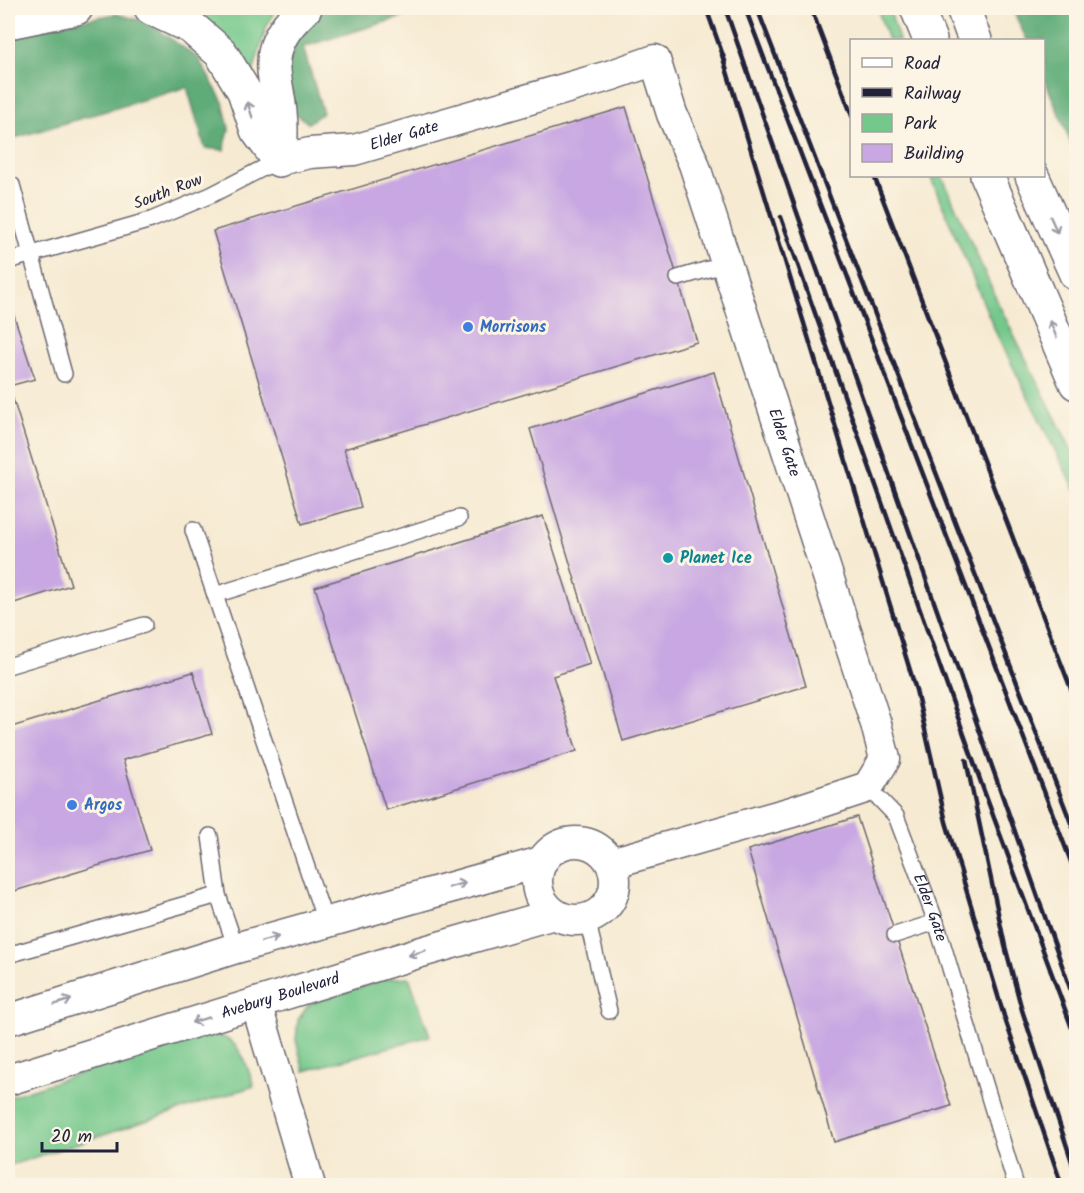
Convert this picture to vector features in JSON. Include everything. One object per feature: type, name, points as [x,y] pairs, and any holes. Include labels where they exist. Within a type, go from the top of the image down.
[{"type":"main road","points":[[8,22],[76,8]]},
{"type":"main road","points":[[151,8],[191,27],[221,53],[244,91],[257,130],[279,160]]},
{"type":"main road","points":[[279,160],[282,131],[272,63],[280,37],[305,8]]},
{"type":"main road","points":[[917,8],[930,39]]},
{"type":"main road","points":[[963,8],[975,39]]},
{"type":"main road","points":[[987,177],[1077,383]]},
{"type":"main road","points":[[1032,177],[1077,274]]},
{"type":"street","name":"Elder Gate","points":[[279,160],[310,153],[354,150],[655,60],[672,114],[687,143],[876,724],[885,759],[868,787]]},
{"type":"street","points":[[611,863],[792,812],[868,787]]},
{"type":"street","points":[[583,842],[603,852],[611,863],[615,885],[609,902],[600,912],[587,919],[573,920],[554,914],[544,905],[537,891],[536,877],[541,862],[549,851],[561,844],[583,842]]},
{"type":"street","points":[[8,1020],[236,948],[541,862]]},
{"type":"street","name":"Avebury Boulevard","points":[[8,1080],[554,914]]},
{"type":"street","points":[[256,1003],[310,1185]]},
{"type":"lane","name":"South Row","points":[[8,261],[151,220],[211,195],[279,160]]},
{"type":"lane","points":[[8,186],[12,185],[64,374]]},
{"type":"lane","points":[[678,278],[726,264]]},
{"type":"lane","points":[[215,595],[459,518]]},
{"type":"lane","points":[[193,530],[326,924]]},
{"type":"lane","points":[[8,666],[144,625]]},
{"type":"lane","name":"Elder Gate","points":[[868,787],[896,816],[936,922],[1016,1185]]},
{"type":"lane","points":[[210,836],[218,895],[236,948]]},
{"type":"lane","points":[[8,955],[218,895]]},
{"type":"lane","points":[[587,919],[609,1011]]},
{"type":"lane","points":[[895,935],[936,922]]},
{"type":"green space","points":[[191,8],[276,8],[266,28],[252,76],[226,38]]},
{"type":"green space","points":[[327,8],[432,8],[303,47],[323,113],[308,123],[291,110],[286,73],[299,30]]},
{"type":"green space","points":[[877,8],[889,8],[899,39],[888,39]]},
{"type":"green space","points":[[1012,8],[1076,8],[1076,155],[1045,80],[1045,39],[1027,39]]},
{"type":"green space","points":[[116,14],[147,22],[198,58],[223,102],[229,129],[224,150],[205,148],[187,87],[8,140],[8,33]]},
{"type":"green space","points":[[930,177],[942,177],[999,305],[1076,459],[1076,492],[997,335]]},
{"type":"green space","points":[[409,977],[430,1036],[304,1071],[296,1040],[298,1020],[309,1004],[384,979]]},
{"type":"green space","points":[[203,1033],[225,1038],[238,1049],[254,1086],[8,1166],[8,1097]]},
{"type":"building","name":"Morrisons","points":[[626,107],[697,342],[344,449],[361,507],[302,524],[213,231]]},
{"type":"building","points":[[12,310],[35,379],[9,386],[71,585],[8,605],[8,311]]},
{"type":"building","name":"Planet Ice","points":[[714,372],[806,686],[623,741],[530,429]]},
{"type":"building","points":[[543,516],[590,664],[553,676],[577,751],[386,810],[315,587]]},
{"type":"building","name":"Argos","points":[[193,672],[212,734],[123,760],[150,850],[8,893],[8,728]]},
{"type":"building","points":[[857,817],[951,1106],[834,1142],[748,850]]},
{"type":"railway","points":[[706,8],[725,61]]},
{"type":"railway","points":[[725,8],[1076,1005]]},
{"type":"railway","points":[[745,8],[1076,875]]},
{"type":"railway","points":[[757,8],[1076,836]]},
{"type":"railway","points":[[811,8],[850,111]]},
{"type":"railway","points":[[722,55],[916,690],[946,822],[1004,1016],[1062,1186]]},
{"type":"railway","points":[[874,177],[1076,702]]},
{"type":"railway","points":[[781,217],[984,791],[1076,1039]]},
{"type":"railway","points":[[966,760],[1005,946],[1022,1010],[1076,1174]]},
{"type":"place","name":"Morrisons","points":[[468,327]]},
{"type":"place","name":"Planet Ice","points":[[668,558]]},
{"type":"place","name":"Argos","points":[[72,805]]}]
